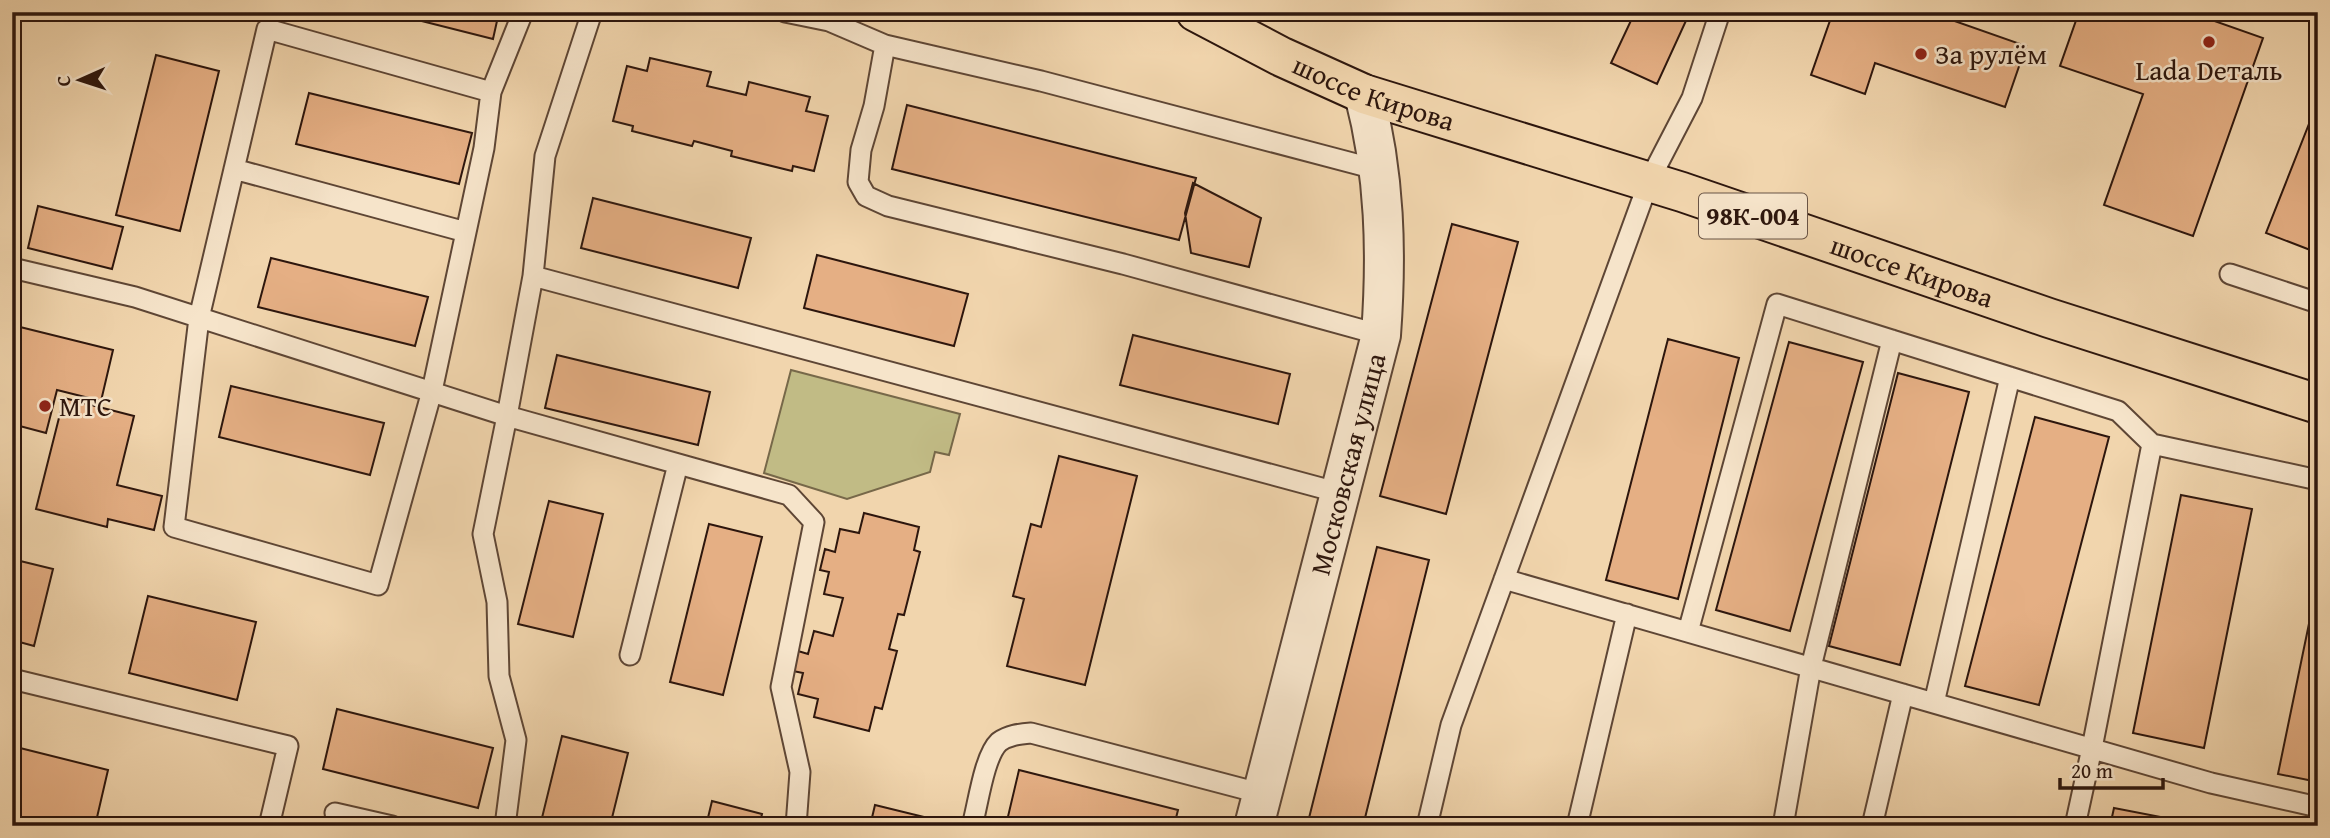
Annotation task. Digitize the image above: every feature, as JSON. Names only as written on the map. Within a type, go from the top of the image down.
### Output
[{"type":"main road","name":"шоссе Кирова","points":[[1196,12],[1282,57],[1364,94],[1649,181],[2049,318],[2318,404]]},
{"type":"street","name":"Московская улица","points":[[1258,810],[1381,335],[1385,276],[1384,228],[1379,170],[1364,94]]},
{"type":"lane","points":[[491,92],[267,29],[199,318],[174,527],[378,585],[432,391],[484,148],[491,92],[523,12]]},
{"type":"lane","points":[[505,826],[516,740],[499,676],[496,602],[483,534],[533,276],[545,156],[592,12]]},
{"type":"lane","points":[[785,12],[830,17],[885,45],[1041,82],[1379,170]]},
{"type":"lane","points":[[1427,826],[1451,725],[1649,181],[1692,98],[1720,12]]},
{"type":"lane","points":[[885,45],[874,106],[861,150],[858,182],[866,196],[887,206],[1123,264],[1381,335]]},
{"type":"lane","points":[[234,169],[466,232]]},
{"type":"lane","points":[[12,268],[135,297],[507,416],[789,495],[814,522],[780,687],[800,772],[796,826]]},
{"type":"lane","points":[[2230,274],[2318,303]]},
{"type":"lane","points":[[533,276],[1340,493]]},
{"type":"lane","points":[[1688,632],[1777,304],[2118,411],[2152,444],[2318,480]]},
{"type":"lane","points":[[1783,826],[1811,667],[1892,340]]},
{"type":"lane","points":[[1934,703],[2010,377]]},
{"type":"lane","points":[[2074,826],[2152,444]]},
{"type":"lane","points":[[630,654],[678,464]]},
{"type":"lane","points":[[1504,579],[2211,783],[2318,807]]},
{"type":"lane","points":[[1577,826],[1627,614]]},
{"type":"lane","points":[[12,679],[288,746],[269,826]]},
{"type":"lane","points":[[1872,826],[1903,694]]},
{"type":"lane","points":[[972,826],[990,753],[1000,742],[1014,734],[1031,733],[1258,810]]},
{"type":"lane","points":[[335,813],[391,826]]},
{"type":"shaded area","points":[[791,370],[960,414],[949,455],[935,452],[930,472],[847,499],[764,473]]},
{"type":"building","points":[[386,12],[499,12],[493,39]]},
{"type":"building","points":[[1635,12],[1690,12],[1657,84],[1611,63]]},
{"type":"building","name":"За рулём","points":[[1833,12],[1929,12],[2026,46],[2005,107],[1875,63],[1865,94],[1811,75]]},
{"type":"building","points":[[2079,12],[2189,12],[2263,38],[2193,236],[2104,205],[2143,94],[2060,66]]},
{"type":"building","points":[[156,55],[219,71],[180,231],[116,215]]},
{"type":"building","points":[[650,58],[711,72],[707,86],[746,95],[749,82],[810,97],[806,111],[828,116],[814,171],[793,166],[792,171],[731,156],[732,151],[694,141],[692,146],[632,131],[633,126],[613,121],[627,66],[647,71]]},
{"type":"building","points":[[309,93],[472,133],[459,184],[296,144]]},
{"type":"building","points":[[2318,101],[2318,253],[2266,233]]},
{"type":"building","points":[[907,105],[1196,178],[1179,240],[892,169]]},
{"type":"building","points":[[1193,183],[1261,218],[1249,267],[1191,253],[1185,213]]},
{"type":"building","points":[[593,198],[751,238],[738,288],[581,248]]},
{"type":"building","points":[[38,206],[123,227],[112,269],[28,248]]},
{"type":"building","points":[[1452,224],[1518,242],[1446,514],[1380,496]]},
{"type":"building","points":[[817,255],[968,294],[954,346],[804,308]]},
{"type":"building","points":[[271,258],[428,297],[415,346],[258,307]]},
{"type":"building","points":[[12,325],[113,350],[101,401],[57,390],[46,433],[12,424]]},
{"type":"building","points":[[1133,335],[1290,374],[1278,424],[1120,385]]},
{"type":"building","points":[[1668,339],[1739,358],[1678,599],[1606,580]]},
{"type":"building","points":[[1789,342],[1863,362],[1790,631],[1716,610]]},
{"type":"building","points":[[557,355],[710,392],[698,445],[545,408]]},
{"type":"building","points":[[1898,373],[1969,392],[1900,665],[1829,646]]},
{"type":"building","points":[[231,386],[384,423],[370,475],[219,437]]},
{"type":"building","points":[[64,398],[134,416],[117,485],[162,496],[154,530],[108,519],[107,527],[36,509]]},
{"type":"building","points":[[2035,417],[2109,437],[2039,705],[1965,686]]},
{"type":"building","points":[[1059,456],[1137,476],[1085,685],[1007,666],[1024,599],[1013,596],[1031,524],[1041,527]]},
{"type":"building","points":[[2181,495],[2252,509],[2204,748],[2133,733]]},
{"type":"building","points":[[549,501],[603,514],[573,637],[518,624]]},
{"type":"building","points":[[864,513],[919,527],[914,550],[920,552],[904,615],[898,614],[889,649],[897,651],[882,709],[875,707],[869,731],[814,717],[818,699],[798,694],[803,673],[793,671],[798,651],[808,654],[814,631],[833,636],[843,598],[824,594],[829,572],[820,570],[825,549],[835,552],[840,529],[859,533]]},
{"type":"building","points":[[709,524],[762,537],[723,695],[670,682]]},
{"type":"building","points":[[1377,547],[1429,560],[1363,826],[1307,826]]},
{"type":"building","points":[[12,559],[53,569],[34,646],[12,640]]},
{"type":"building","points":[[2318,580],[2318,782],[2278,774]]},
{"type":"building","points":[[148,596],[256,622],[237,700],[129,673]]},
{"type":"building","points":[[337,709],[493,748],[478,808],[323,769]]},
{"type":"building","points":[[562,736],[628,753],[610,826],[540,826]]},
{"type":"building","points":[[12,746],[108,770],[95,826],[12,826]]},
{"type":"building","points":[[1019,770],[1178,810],[1174,826],[1006,825]]},
{"type":"building","points":[[712,801],[762,814],[759,826],[706,826]]},
{"type":"building","points":[[875,805],[924,817],[922,826],[870,826]]},
{"type":"building","points":[[2114,808],[2197,824],[2197,826],[2110,826]]},
{"type":"place","name":"Lada Dеталь","points":[[2209,42]]},
{"type":"place","name":"За рулём","points":[[1921,54]]},
{"type":"place","name":"МТС","points":[[45,406]]}]
